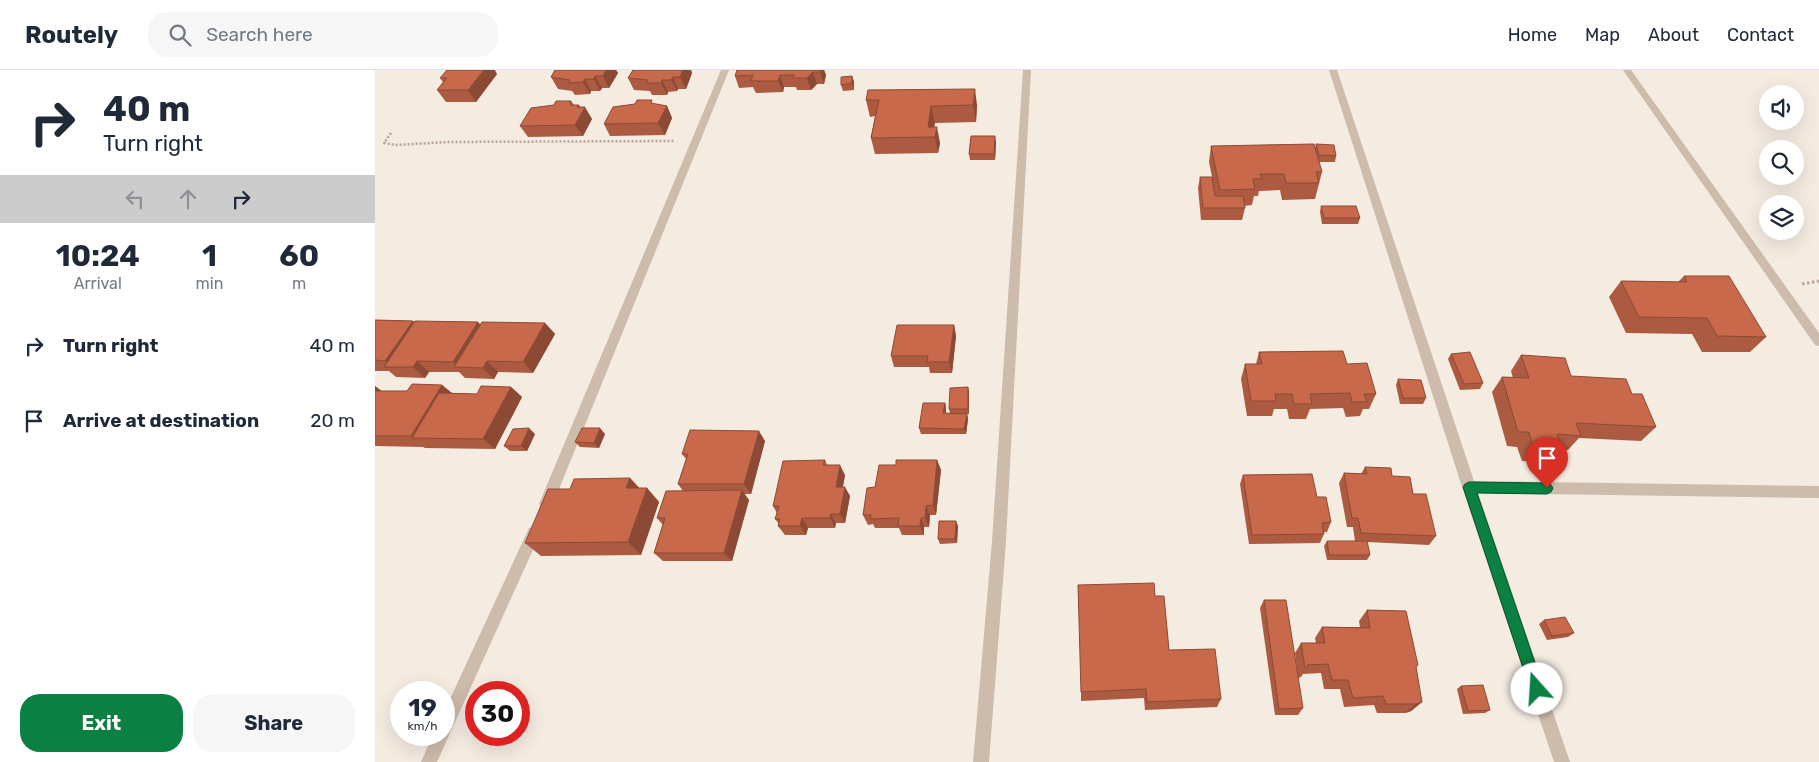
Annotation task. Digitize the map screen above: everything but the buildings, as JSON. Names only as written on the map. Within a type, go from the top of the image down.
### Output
[{"type":"street","points":[[455,705],[549,499],[725,70]]},
{"type":"street","points":[[981,762],[999,541],[1027,70]]},
{"type":"street","points":[[1333,70],[1469,487],[1562,762]]},
{"type":"street","points":[[1627,70],[1819,342]]},
{"type":"street","points":[[1469,487],[1819,492]]},
{"type":"street","points":[[429,762],[436,746]]},
{"type":"path","points":[[391,133],[383,143],[397,145],[448,142],[697,141]]},
{"type":"route","points":[[1537,689],[1469,487],[1547,488]]}]
